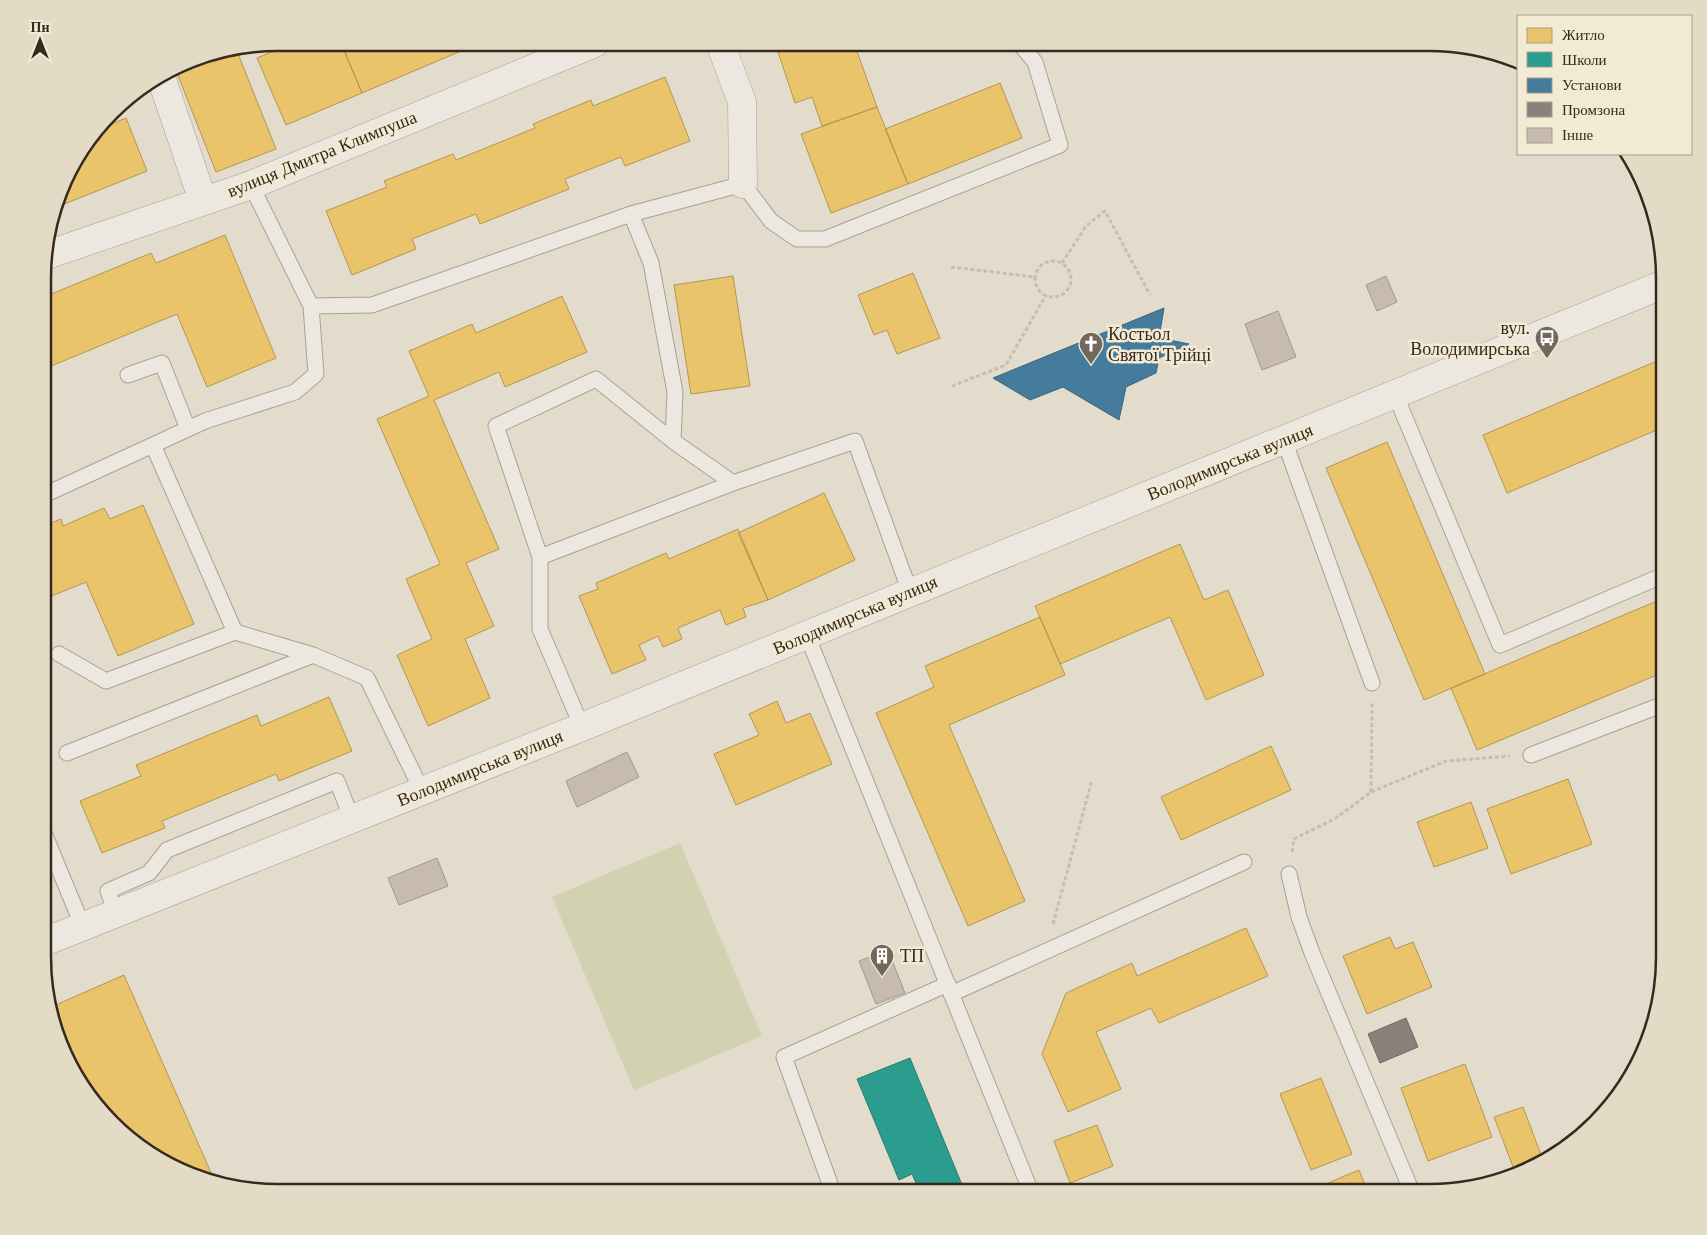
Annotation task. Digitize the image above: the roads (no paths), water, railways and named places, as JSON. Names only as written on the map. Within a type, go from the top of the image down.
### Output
[{"type":"street","name":"вулиця Дмитра Климпуша","points":[[53,253],[251,185],[576,51]]},
{"type":"street","points":[[723,51],[742,102],[743,184]]},
{"type":"street","points":[[163,83],[203,201]]},
{"type":"street","name":"Володимирська вулиця","points":[[51,939],[582,727],[1656,287]]},
{"type":"lane","points":[[311,306],[372,305],[632,214],[743,184],[772,221],[797,239],[824,239],[1060,145],[1035,62],[1026,51]]},
{"type":"lane","points":[[51,492],[205,421],[295,392],[316,374],[311,306],[251,185]]},
{"type":"lane","points":[[632,214],[651,263],[675,392],[673,441]]},
{"type":"lane","points":[[128,375],[162,363],[188,429]]},
{"type":"lane","points":[[582,727],[540,629],[540,557],[496,426],[596,378],[673,441],[734,483]]},
{"type":"lane","points":[[1395,394],[1500,645],[1656,578]]},
{"type":"lane","points":[[1284,440],[1372,683]]},
{"type":"lane","points":[[540,557],[734,483],[855,441],[910,592]]},
{"type":"lane","points":[[153,445],[235,632]]},
{"type":"lane","points":[[59,654],[106,681],[235,632],[312,655],[367,678],[422,791]]},
{"type":"lane","points":[[807,635],[1028,1184]]},
{"type":"lane","points":[[67,753],[312,655]]},
{"type":"lane","points":[[1532,755],[1656,707]]},
{"type":"lane","points":[[116,914],[108,891],[149,873],[167,850],[337,782],[352,819]]},
{"type":"lane","points":[[51,850],[83,926]]},
{"type":"lane","points":[[830,1184],[784,1057],[1046,951],[1244,862]]},
{"type":"lane","points":[[1289,874],[1299,917],[1312,953],[1409,1184]]},
{"type":"place","name":"вул. Володимирська","points":[[1547,359]]},
{"type":"place","name":"Костьол Святої Трійці","points":[[1091,365]]},
{"type":"place","name":"ТП","points":[[882,977]]}]
